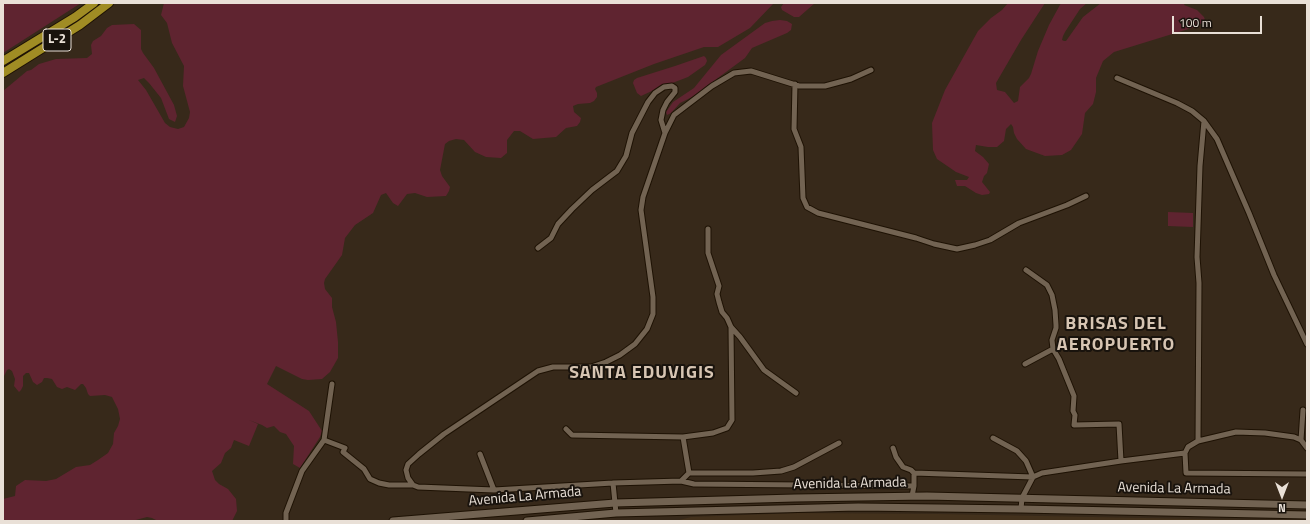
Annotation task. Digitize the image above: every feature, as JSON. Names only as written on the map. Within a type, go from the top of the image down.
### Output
[{"type":"highway","name":"L-2","points":[[3,61],[75,17],[94,3]]},
{"type":"highway","name":"L-2","points":[[3,73],[80,25],[109,3]]},
{"type":"main road","name":"Avenida La Armada","points":[[394,521],[615,503],[795,498],[912,496],[1307,505]]},
{"type":"main road","name":"Avenida La Armada","points":[[527,521],[616,513],[858,507],[1307,515]]},
{"type":"street","points":[[413,485],[408,478],[406,470],[408,464],[444,434],[465,419],[538,371],[553,367],[591,367],[606,362],[620,355],[635,344],[647,329],[653,314],[653,297],[641,210],[642,197],[665,133],[674,115],[712,86],[734,73],[751,71],[799,86],[825,86],[852,79],[871,70]]},
{"type":"street","points":[[1117,78],[1177,103],[1192,111],[1204,121],[1216,139],[1249,213],[1274,275],[1307,344]]},
{"type":"street","points":[[795,84],[794,129],[801,147],[803,198],[807,207],[818,213],[957,249],[990,240],[1019,223],[1067,205],[1086,196]]},
{"type":"street","points":[[538,248],[551,238],[558,224],[572,209],[592,190],[618,171],[626,156],[632,133],[648,102],[655,93],[664,87],[672,86],[675,88],[676,92],[665,106],[661,120],[665,133]]},
{"type":"street","points":[[1198,441],[1199,283],[1197,257],[1200,166],[1204,121]]},
{"type":"street","points":[[708,230],[708,252],[718,286],[717,294],[722,312],[727,318],[731,327],[764,370],[796,393]]},
{"type":"street","points":[[1026,270],[1047,285],[1052,295],[1056,325],[1052,340],[1053,349],[1059,359],[1074,396],[1074,425],[1119,424],[1121,461]]},
{"type":"street","points":[[566,429],[572,435],[682,437],[714,433],[727,428],[732,420],[731,327]]},
{"type":"street","points":[[1025,364],[1053,349]]},
{"type":"street","points":[[286,521],[286,513],[302,471],[324,440],[332,384]]},
{"type":"street","points":[[1301,440],[1303,410]]},
{"type":"street","points":[[1307,448],[1301,440],[1294,437],[1265,432],[1236,432],[1198,441],[1188,446],[1185,453],[1186,473],[1307,474]]},
{"type":"street","points":[[682,437],[689,473]]},
{"type":"street","points":[[993,438],[1017,451],[1026,461],[1033,477]]},
{"type":"street","points":[[324,440],[345,448],[343,452],[364,469],[370,479],[379,484],[389,485],[494,490],[613,483],[681,481],[694,484],[914,486]]},
{"type":"street","points":[[681,481],[689,473],[753,473],[781,471],[794,467],[838,443]]},
{"type":"street","points":[[894,448],[896,457],[903,466],[914,473],[1033,477],[1050,472],[1185,453]]},
{"type":"street","points":[[480,454],[494,490]]},
{"type":"street","points":[[912,496],[914,473]]},
{"type":"street","points":[[1021,509],[1022,498],[1033,477]]},
{"type":"street","points":[[613,483],[616,513]]},
{"type":"shaded area","points":[[3,3],[81,3],[3,53]]},
{"type":"shaded area","points":[[164,3],[774,3],[750,28],[718,47],[704,47],[654,64],[596,87],[597,97],[594,101],[573,106],[574,112],[581,118],[577,126],[566,128],[556,137],[533,139],[520,131],[514,131],[507,140],[507,153],[501,158],[486,157],[475,152],[464,140],[456,139],[449,141],[445,144],[440,170],[442,176],[450,187],[446,196],[427,197],[415,193],[407,194],[398,206],[393,203],[386,193],[381,195],[373,213],[355,225],[345,238],[342,255],[325,279],[325,289],[332,298],[332,307],[336,322],[338,342],[338,358],[330,372],[322,379],[308,380],[302,379],[276,366],[267,384],[309,411],[322,431],[320,437],[300,468],[293,464],[294,446],[286,434],[280,432],[274,426],[267,428],[262,425],[249,420],[258,424],[249,446],[234,440],[231,448],[225,453],[221,463],[212,471],[215,480],[228,489],[236,499],[237,511],[232,521],[158,521],[147,517],[132,521],[3,521],[3,499],[15,496],[16,486],[25,480],[46,481],[56,479],[76,467],[90,465],[98,460],[108,453],[113,444],[114,433],[120,419],[118,409],[112,397],[105,395],[90,396],[83,384],[75,390],[67,387],[62,389],[57,387],[52,379],[44,378],[42,382],[37,385],[33,382],[29,373],[26,373],[23,376],[23,386],[19,392],[14,386],[15,379],[12,371],[9,369],[7,370],[3,378],[3,91],[27,71],[39,64],[56,59],[87,58],[92,54],[91,45],[93,41],[101,36],[107,28],[112,25],[134,24],[141,30],[141,49],[154,68],[174,105],[177,116],[175,122],[169,119],[161,98],[149,83],[144,78],[138,80],[146,90],[165,123],[170,127],[178,129],[184,127],[189,118],[190,112],[183,86],[184,66],[172,43],[167,23],[161,15]]},
{"type":"shaded area","points":[[784,3],[815,3],[799,17],[794,17],[782,10],[781,7]]},
{"type":"shaded area","points":[[1008,3],[1045,3],[996,83],[997,90],[1005,92],[1014,103],[1018,101],[1020,87],[1031,74],[1038,51],[1049,25],[1061,3],[1087,3],[1080,9],[1065,32],[1062,40],[1064,41],[1066,41],[1083,17],[1101,3],[1185,3],[1184,5],[1197,10],[1205,20],[1195,27],[1114,52],[1103,61],[1096,78],[1096,92],[1093,104],[1085,113],[1082,134],[1071,150],[1062,155],[1045,156],[1026,149],[1017,139],[1011,124],[1006,129],[1004,141],[997,147],[976,145],[975,151],[989,164],[987,173],[982,182],[990,192],[989,194],[982,195],[965,186],[957,186],[955,180],[967,180],[969,177],[956,172],[937,159],[933,150],[932,123],[945,90],[978,31]]},
{"type":"shaded area","points":[[780,20],[787,21],[792,24],[791,30],[752,48],[745,58],[692,97],[680,103],[671,113],[667,115],[666,112],[673,102],[694,88],[721,55],[765,23]]},
{"type":"shaded area","points":[[704,56],[707,61],[705,65],[688,77],[641,96],[637,93],[633,83],[637,78]]},
{"type":"shaded area","points":[[1168,212],[1193,213],[1193,227],[1168,226]]},
{"type":"shaded area","points":[[797,513],[939,514],[1301,521],[675,521],[691,517]]},
{"type":"district","name":"BRISAS DEL AEROPUERTO","points":[[1116,335]]},
{"type":"district","name":"SANTA EDUVIGIS","points":[[642,374]]}]
